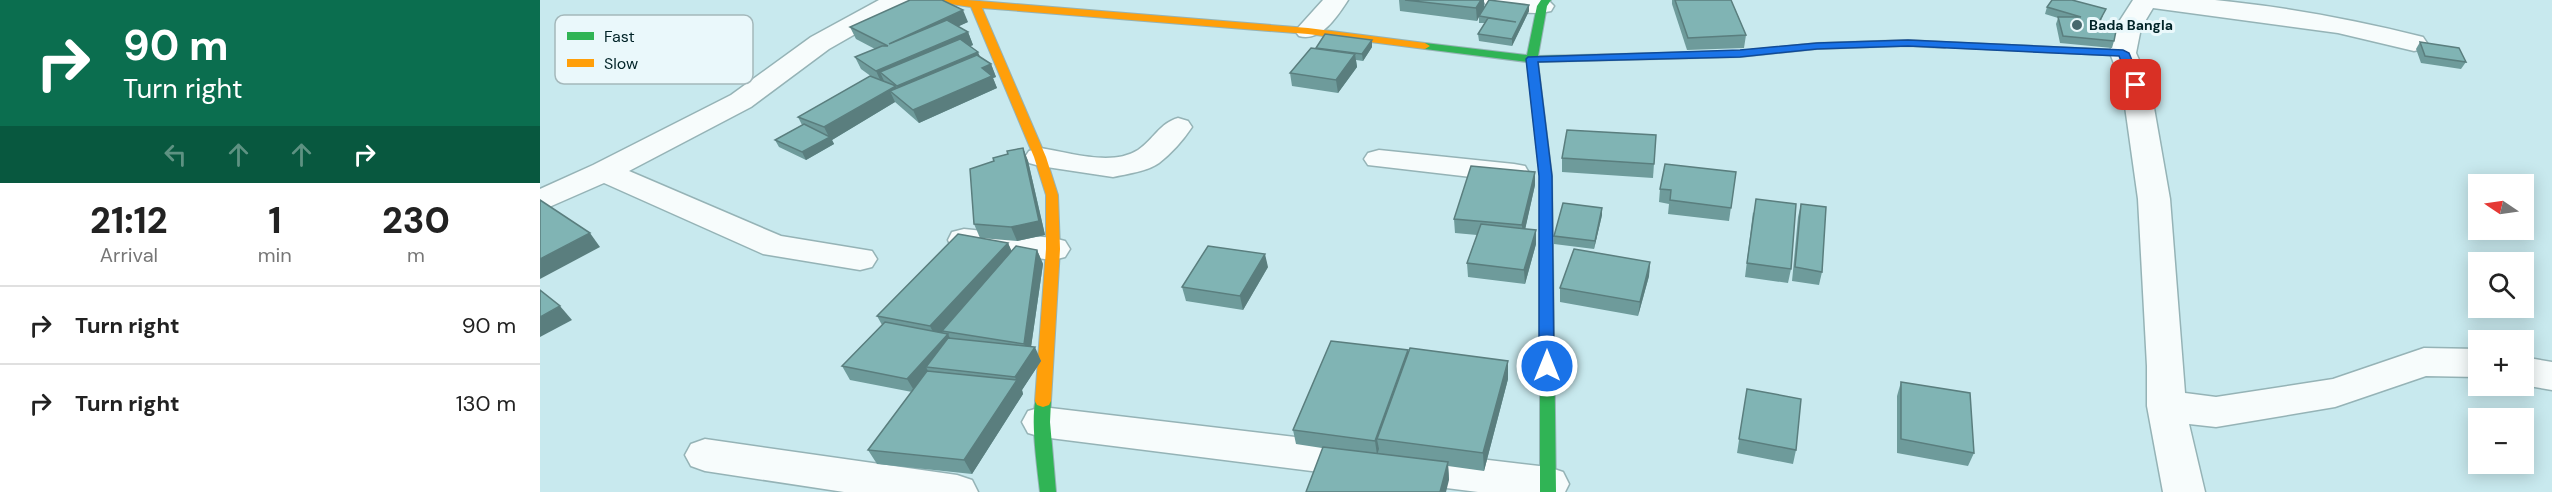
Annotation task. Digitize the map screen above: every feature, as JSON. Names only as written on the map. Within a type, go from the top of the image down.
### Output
[{"type":"street","points":[[540,201],[604,172],[741,101],[820,43],[897,0]]},
{"type":"street","points":[[944,0],[975,4],[1019,4],[1308,31],[1532,59],[1740,54],[1817,46],[1908,43],[2123,53]]},
{"type":"street","points":[[1308,31],[1336,0]]},
{"type":"street","points":[[1042,422],[1548,488],[1546,176],[1532,59],[1544,3],[1495,0]]},
{"type":"street","points":[[2145,0],[2128,28],[2123,53],[2136,85],[2154,199],[2166,366],[2166,406],[2184,492]]},
{"type":"street","points":[[2151,0],[2338,25],[2414,43]]},
{"type":"street","points":[[975,4],[1040,157],[1052,195],[1053,249],[1042,422],[1048,492]]},
{"type":"street","points":[[1040,157],[1113,168],[1148,157],[1178,127]]},
{"type":"street","points":[[1379,159],[1546,176]]},
{"type":"street","points":[[604,172],[775,246],[860,260]]},
{"type":"street","points":[[540,177],[575,184]]},
{"type":"street","points":[[957,239],[1053,249]]},
{"type":"street","points":[[2166,406],[2216,412],[2335,393],[2424,362],[2468,362]]},
{"type":"street","points":[[2534,373],[2552,376]]},
{"type":"street","points":[[705,455],[957,492]]},
{"type":"building","points":[[910,0],[942,0],[963,10],[889,44],[947,20],[968,32],[876,71],[855,57],[882,46],[888,46],[850,27]]},
{"type":"building","points":[[1405,0],[1481,0],[1476,8]]},
{"type":"building","points":[[1489,0],[1529,5],[1512,39],[1478,34],[1488,18],[1516,22],[1479,16]]},
{"type":"building","points":[[1675,0],[1731,0],[1746,35],[1688,38]]},
{"type":"building","name":"Bada Bangla","points":[[2052,0],[2072,0],[2106,9],[2100,20],[2117,26],[2114,41],[2063,36],[2058,17],[2081,17],[2047,7]]},
{"type":"building","points":[[1325,34],[1372,40],[1362,54],[1316,48]]},
{"type":"building","points":[[960,39],[978,52],[897,86],[880,72]]},
{"type":"building","points":[[2420,42],[2459,48],[2466,62],[2425,56]]},
{"type":"building","points":[[1311,48],[1355,54],[1336,80],[1290,73]]},
{"type":"building","points":[[977,55],[991,64],[982,68],[992,76],[913,110],[890,91]]},
{"type":"building","points":[[870,76],[896,86],[824,127],[798,117]]},
{"type":"building","points":[[804,124],[830,137],[802,152],[775,140]]},
{"type":"building","points":[[1567,130],[1656,135],[1654,164],[1562,158]]},
{"type":"building","points":[[1023,148],[1039,221],[1011,227],[974,224],[970,169],[994,161],[993,158],[1008,154],[1007,151]]},
{"type":"building","points":[[1665,164],[1736,172],[1731,208],[1670,200],[1671,190],[1660,189]]},
{"type":"building","points":[[1471,166],[1535,172],[1522,225],[1454,219]]},
{"type":"building","points":[[1756,199],[1796,204],[1791,269],[1747,263]]},
{"type":"building","points":[[540,200],[590,233],[540,259]]},
{"type":"building","points":[[1563,203],[1602,208],[1595,241],[1554,236]]},
{"type":"building","points":[[1801,204],[1826,207],[1822,272],[1795,267]]},
{"type":"building","points":[[1481,224],[1536,230],[1524,270],[1467,263]]},
{"type":"building","points":[[958,234],[1008,243],[930,326],[877,316]]},
{"type":"building","points":[[1016,246],[1037,250],[1024,344],[942,331]]},
{"type":"building","points":[[1208,246],[1265,254],[1240,296],[1182,287]]},
{"type":"building","points":[[1574,249],[1650,262],[1640,302],[1560,288]]},
{"type":"building","points":[[540,290],[560,306],[540,317]]},
{"type":"building","points":[[885,322],[948,334],[907,379],[842,366]]},
{"type":"building","points":[[948,338],[1035,347],[1015,377],[926,367]]},
{"type":"building","points":[[1331,341],[1408,350],[1375,441],[1293,430]]},
{"type":"building","points":[[1410,348],[1508,361],[1483,453],[1377,439]]},
{"type":"building","points":[[927,371],[1017,380],[964,460],[868,450]]},
{"type":"building","points":[[1901,382],[1970,393],[1974,453],[1901,439]]},
{"type":"building","points":[[1747,389],[1801,399],[1796,450],[1739,439]]},
{"type":"building","points":[[1323,447],[1448,462],[1440,492],[1306,492]]},
{"type":"traffic: fast","points":[[1546,0],[1542,6],[1532,59],[1546,176],[1548,492]]},
{"type":"traffic: fast","points":[[1425,46],[1532,59],[1740,54],[1817,46],[1908,43],[1945,45]]},
{"type":"traffic: fast","points":[[1043,401],[1042,422],[1048,492]]},
{"type":"traffic: slow","points":[[944,0],[975,4],[1040,157],[1052,195],[1053,249],[1043,401]]},
{"type":"traffic: slow","points":[[975,4],[1308,31],[1425,46]]},
{"type":"traffic: slow","points":[[1945,45],[2123,53]]},
{"type":"place","name":"Bada Bangla","points":[[2077,25]]},
{"type":"route","points":[[1547,366],[1546,176],[1532,59],[1740,54],[1817,46],[1908,43],[2123,53],[2136,85]]}]
